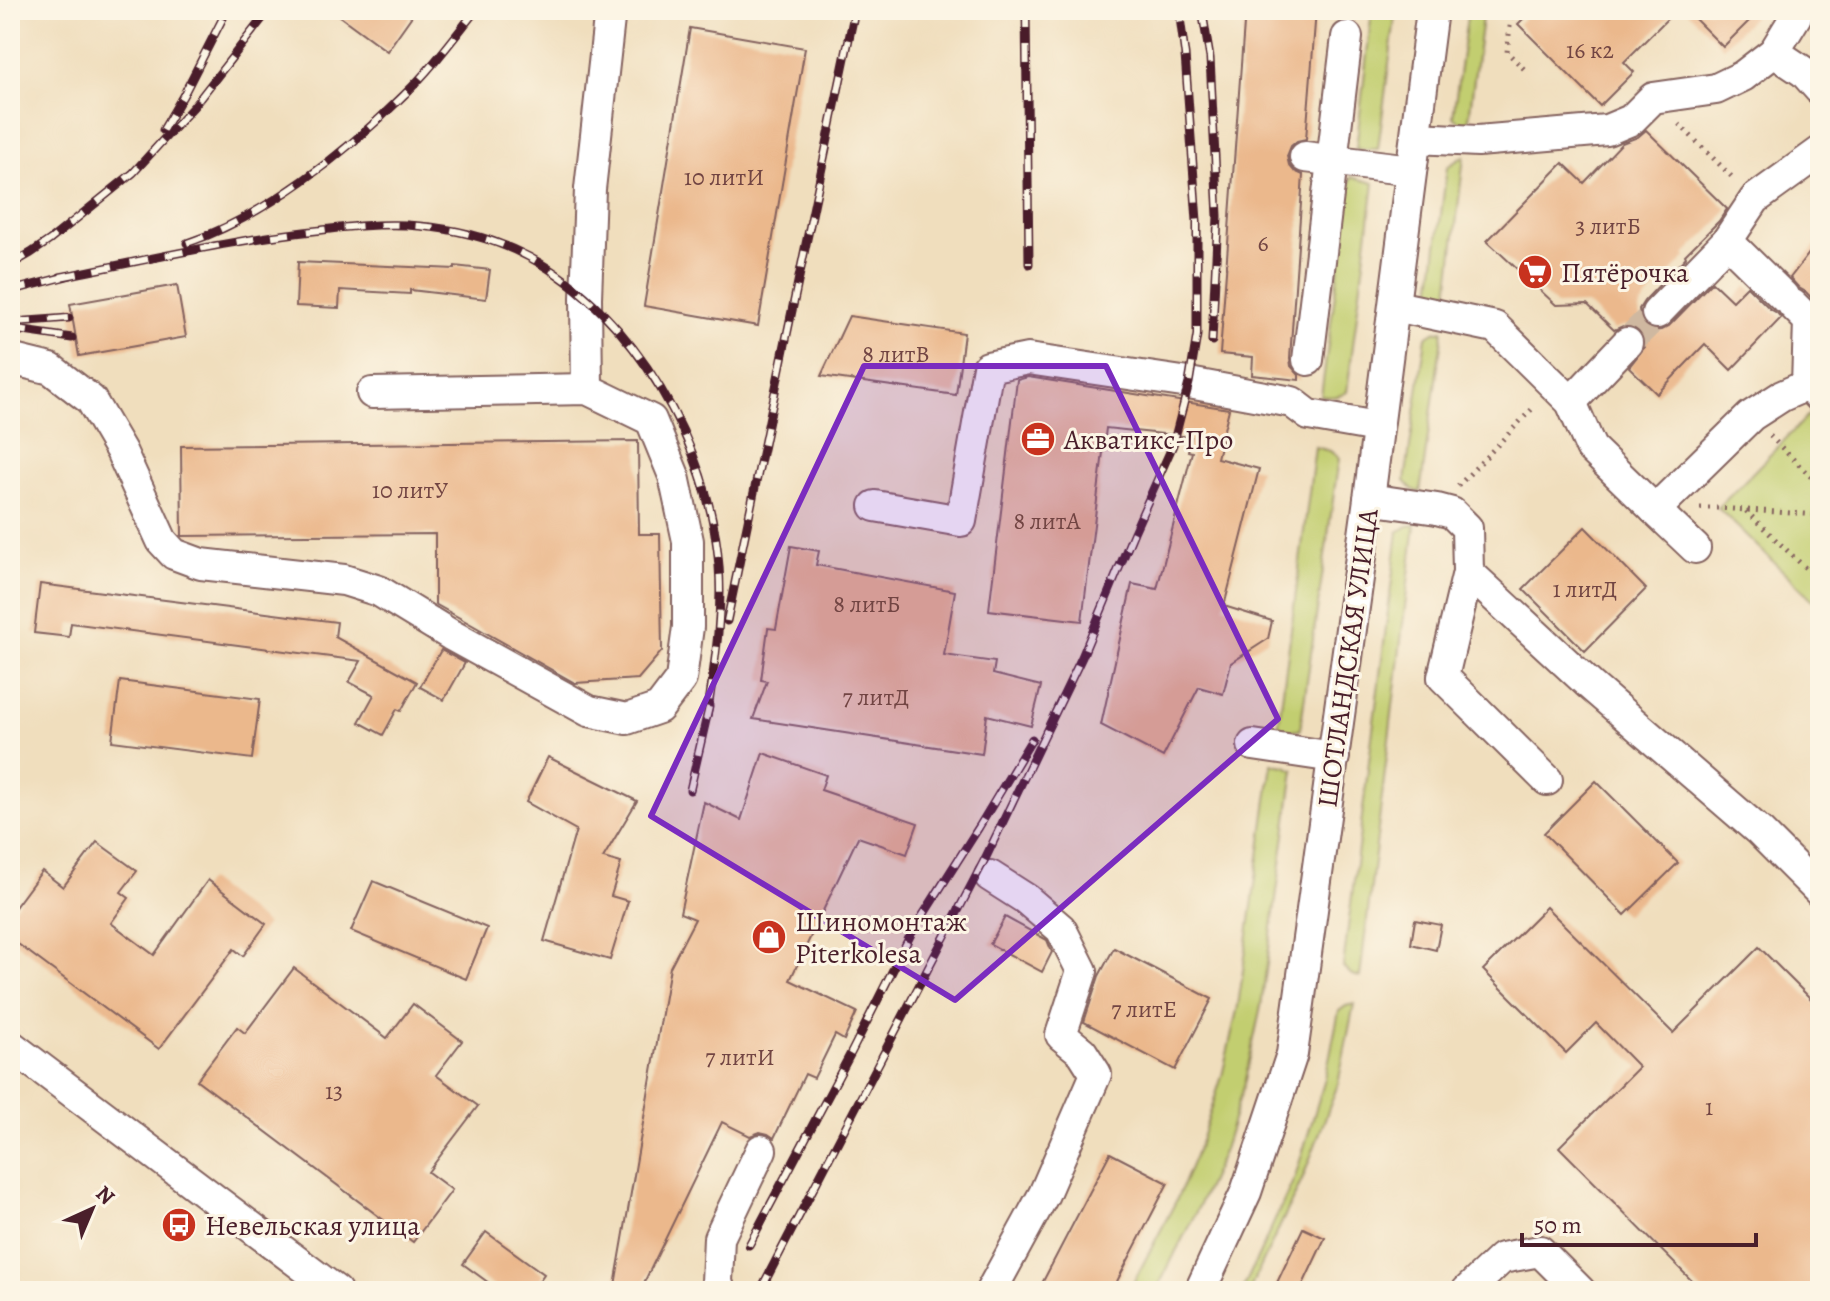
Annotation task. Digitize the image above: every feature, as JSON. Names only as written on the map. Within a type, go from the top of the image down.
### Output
[{"type":"street","points":[[587,389],[590,189],[610,10]]},
{"type":"street","name":"ШОТЛАНДСКАЯ УЛИЦА","points":[[1200,1291],[1246,1192],[1292,1054],[1395,306],[1432,10]]},
{"type":"street","points":[[1416,138],[1478,141],[1607,130],[1631,120],[1653,98],[1716,89],[1743,76],[1774,52],[1797,10]]},
{"type":"street","points":[[1308,360],[1318,158],[1347,37]]},
{"type":"street","points":[[1774,52],[1804,72],[1820,90]]},
{"type":"street","points":[[1657,313],[1727,241],[1755,199],[1820,152]]},
{"type":"street","points":[[1318,158],[1411,170]]},
{"type":"street","points":[[1655,510],[1751,416],[1782,396],[1814,391],[1809,321],[1727,241]]},
{"type":"street","points":[[1395,306],[1495,327],[1563,394],[1591,448],[1695,548]]},
{"type":"street","points":[[1563,394],[1627,343]]},
{"type":"street","points":[[10,359],[51,369],[91,400],[121,451],[162,541],[174,554],[201,564],[344,580],[379,591],[451,635],[589,711],[627,719],[659,708],[681,679],[688,627],[688,541],[674,476],[651,420],[587,389],[372,393]]},
{"type":"street","points":[[875,506],[961,521],[988,367],[1028,359],[1292,402],[1309,415],[1377,427]]},
{"type":"street","points":[[1369,499],[1452,513],[1467,528],[1468,572],[1443,677],[1547,780]]},
{"type":"street","points":[[1468,572],[1590,685],[1759,831],[1820,892]]},
{"type":"street","points":[[1253,745],[1334,757]]},
{"type":"street","points":[[990,876],[1026,899],[1061,929],[1082,971],[1061,1035],[1082,1052],[1096,1074],[1044,1194],[991,1291]]},
{"type":"street","points":[[10,1045],[336,1291]]},
{"type":"street","points":[[720,1291],[717,1282],[719,1238],[761,1150]]},
{"type":"street","points":[[1467,1291],[1502,1258],[1540,1251],[1580,1291]]},
{"type":"path","points":[[1512,10],[1507,52],[1525,70]]},
{"type":"path","points":[[1653,98],[1755,199]]},
{"type":"path","points":[[1437,509],[1563,394]]},
{"type":"path","points":[[1751,416],[1820,486]]},
{"type":"path","points":[[1655,510],[1718,508],[1820,515]]},
{"type":"path","points":[[1746,511],[1820,582]]},
{"type":"highlighted area","points":[[864,366],[1106,366],[1278,719],[955,1000],[651,816]]},
{"type":"green space","points":[[1372,10],[1396,10],[1378,149],[1356,149]]},
{"type":"green space","points":[[1468,10],[1483,10],[1468,126],[1453,117]]},
{"type":"green space","points":[[1464,156],[1447,303],[1431,293],[1447,167]]},
{"type":"green space","points":[[1351,177],[1374,183],[1347,392],[1335,397],[1321,396]]},
{"type":"green space","points":[[1443,330],[1420,493],[1405,481],[1426,337]]},
{"type":"green space","points":[[1809,415],[1820,425],[1820,607],[1718,508]]},
{"type":"green space","points":[[1315,447],[1330,451],[1339,458],[1300,730],[1288,731],[1278,729]]},
{"type":"green space","points":[[1415,525],[1360,977],[1343,967],[1398,532]]},
{"type":"green space","points":[[1272,764],[1294,770],[1261,1006],[1245,1080],[1224,1150],[1156,1291],[1129,1291],[1176,1201],[1201,1141],[1222,1076],[1238,1006]]},
{"type":"green space","points":[[1354,1004],[1338,1084],[1302,1180],[1249,1291],[1242,1291],[1295,1177],[1325,1079],[1339,1011]]},
{"type":"building","points":[[331,10],[416,10],[387,51]]},
{"type":"building","points":[[1245,10],[1316,10],[1306,139],[1291,146],[1287,156],[1294,171],[1303,175],[1290,358],[1299,380],[1252,375],[1253,357],[1220,354]]},
{"type":"building","points":[[1532,10],[1676,10],[1624,62],[1634,72],[1600,106],[1518,24]]},
{"type":"building","points":[[1686,10],[1760,10],[1723,47]]},
{"type":"building","points":[[690,28],[805,48],[758,326],[644,306]]},
{"type":"building","points":[[1646,130],[1727,209],[1644,301],[1639,309],[1644,325],[1653,331],[1669,326],[1712,282],[1732,301],[1747,286],[1781,318],[1731,370],[1705,344],[1657,394],[1629,367],[1644,348],[1639,329],[1623,326],[1614,330],[1587,304],[1556,305],[1487,241],[1563,163],[1584,183],[1622,143]]},
{"type":"building","points":[[1820,239],[1820,307],[1790,278]]},
{"type":"building","points":[[298,262],[455,269],[455,266],[490,270],[486,299],[410,290],[410,294],[340,290],[339,308],[296,306]]},
{"type":"building","points":[[177,285],[186,337],[79,356],[70,304]]},
{"type":"building","points":[[849,316],[964,333],[956,395],[821,376]]},
{"type":"building","points":[[1028,377],[1229,409],[1217,458],[1259,469],[1224,606],[1272,621],[1268,639],[1231,663],[1223,694],[1199,687],[1163,757],[1101,725],[1132,584],[1157,589],[1192,452],[1188,451],[1191,437],[1106,428],[1082,621],[989,610],[1017,380]]},
{"type":"building","points":[[638,441],[639,534],[660,534],[662,651],[638,679],[575,683],[435,604],[435,534],[182,536],[181,446]]},
{"type":"building","points":[[1585,527],[1646,589],[1585,651],[1523,589]]},
{"type":"building","points":[[791,546],[819,551],[816,565],[955,591],[944,655],[995,662],[993,674],[1041,686],[1031,726],[987,715],[982,754],[753,719],[767,681],[761,680],[768,628],[776,629]]},
{"type":"building","points":[[40,584],[337,622],[335,637],[417,682],[383,735],[359,722],[374,695],[349,682],[361,661],[71,623],[69,637],[34,633]]},
{"type":"building","points":[[441,650],[465,663],[444,700],[420,687]]},
{"type":"building","points":[[120,681],[260,699],[252,759],[112,741]]},
{"type":"building","points":[[763,753],[826,775],[821,790],[918,823],[907,854],[858,837],[790,980],[857,1012],[844,1040],[835,1035],[814,1078],[805,1074],[774,1138],[760,1132],[750,1136],[722,1122],[640,1291],[614,1291],[670,967],[695,919],[680,913],[704,802],[741,820]]},
{"type":"building","points":[[548,757],[637,801],[603,858],[621,863],[611,896],[628,901],[610,960],[544,941],[576,830],[526,802]]},
{"type":"building","points":[[1596,781],[1678,863],[1625,915],[1544,833]]},
{"type":"building","points":[[97,842],[137,871],[121,892],[129,898],[111,923],[154,955],[208,880],[266,924],[243,956],[234,949],[159,1049],[10,938],[10,914],[42,871],[63,887]]},
{"type":"building","points":[[373,881],[487,928],[466,979],[351,931]]},
{"type":"building","points":[[1546,907],[1673,1033],[1759,947],[1820,1008],[1820,1291],[1702,1291],[1559,1147],[1639,1067],[1596,1023],[1566,1053],[1483,970]]},
{"type":"building","points":[[1005,917],[1047,940],[1052,952],[1042,972],[990,944]]},
{"type":"building","points":[[1415,920],[1441,925],[1436,950],[1411,944]]},
{"type":"building","points":[[1114,948],[1212,999],[1175,1070],[1084,1022],[1099,976]]},
{"type":"building","points":[[294,968],[387,1038],[413,1004],[462,1041],[436,1075],[478,1106],[428,1172],[452,1190],[413,1242],[197,1080],[237,1027],[245,1033]]},
{"type":"building","points":[[1110,1153],[1168,1183],[1112,1291],[1038,1291]]},
{"type":"building","points":[[1303,1228],[1325,1238],[1300,1291],[1273,1291]]},
{"type":"building","points":[[486,1232],[544,1274],[532,1291],[500,1291],[463,1264]]},
{"type":"tunnel","points":[[1627,343],[1657,313]]},
{"type":"railway","points":[[163,130],[227,10]]},
{"type":"railway","points":[[10,265],[50,240],[133,173],[194,106],[269,10]]},
{"type":"railway","points":[[187,243],[245,217],[331,160],[414,85],[476,10]]},
{"type":"railway","points":[[727,621],[855,10]]},
{"type":"railway","points":[[1026,10],[1029,264]]},
{"type":"railway","points":[[760,1291],[985,859],[1082,657],[1173,445],[1189,383],[1197,335],[1197,221],[1179,10]]},
{"type":"railway","points":[[1202,10],[1210,58],[1218,216],[1212,341]]},
{"type":"railway","points":[[60,277],[256,239],[346,227],[395,225],[447,230],[489,240],[529,257],[567,282],[602,313],[633,348],[660,388],[683,431],[700,476],[713,521],[720,585],[717,642],[707,717]]},
{"type":"railway","points":[[10,291],[71,275]]},
{"type":"railway","points":[[14,322],[69,318]]},
{"type":"railway","points":[[10,329],[72,338]]},
{"type":"railway","points":[[690,790],[709,707]]},
{"type":"railway","points":[[749,1245],[911,934],[1032,739]]},
{"type":"place","name":"Пятёрочка","points":[[1535,272]]},
{"type":"place","name":"Акватикс-Про","points":[[1038,439]]},
{"type":"place","name":"Шиномонтаж Piterkolesa","points":[[769,937]]},
{"type":"place","name":"Невельская улица","points":[[179,1225]]}]
